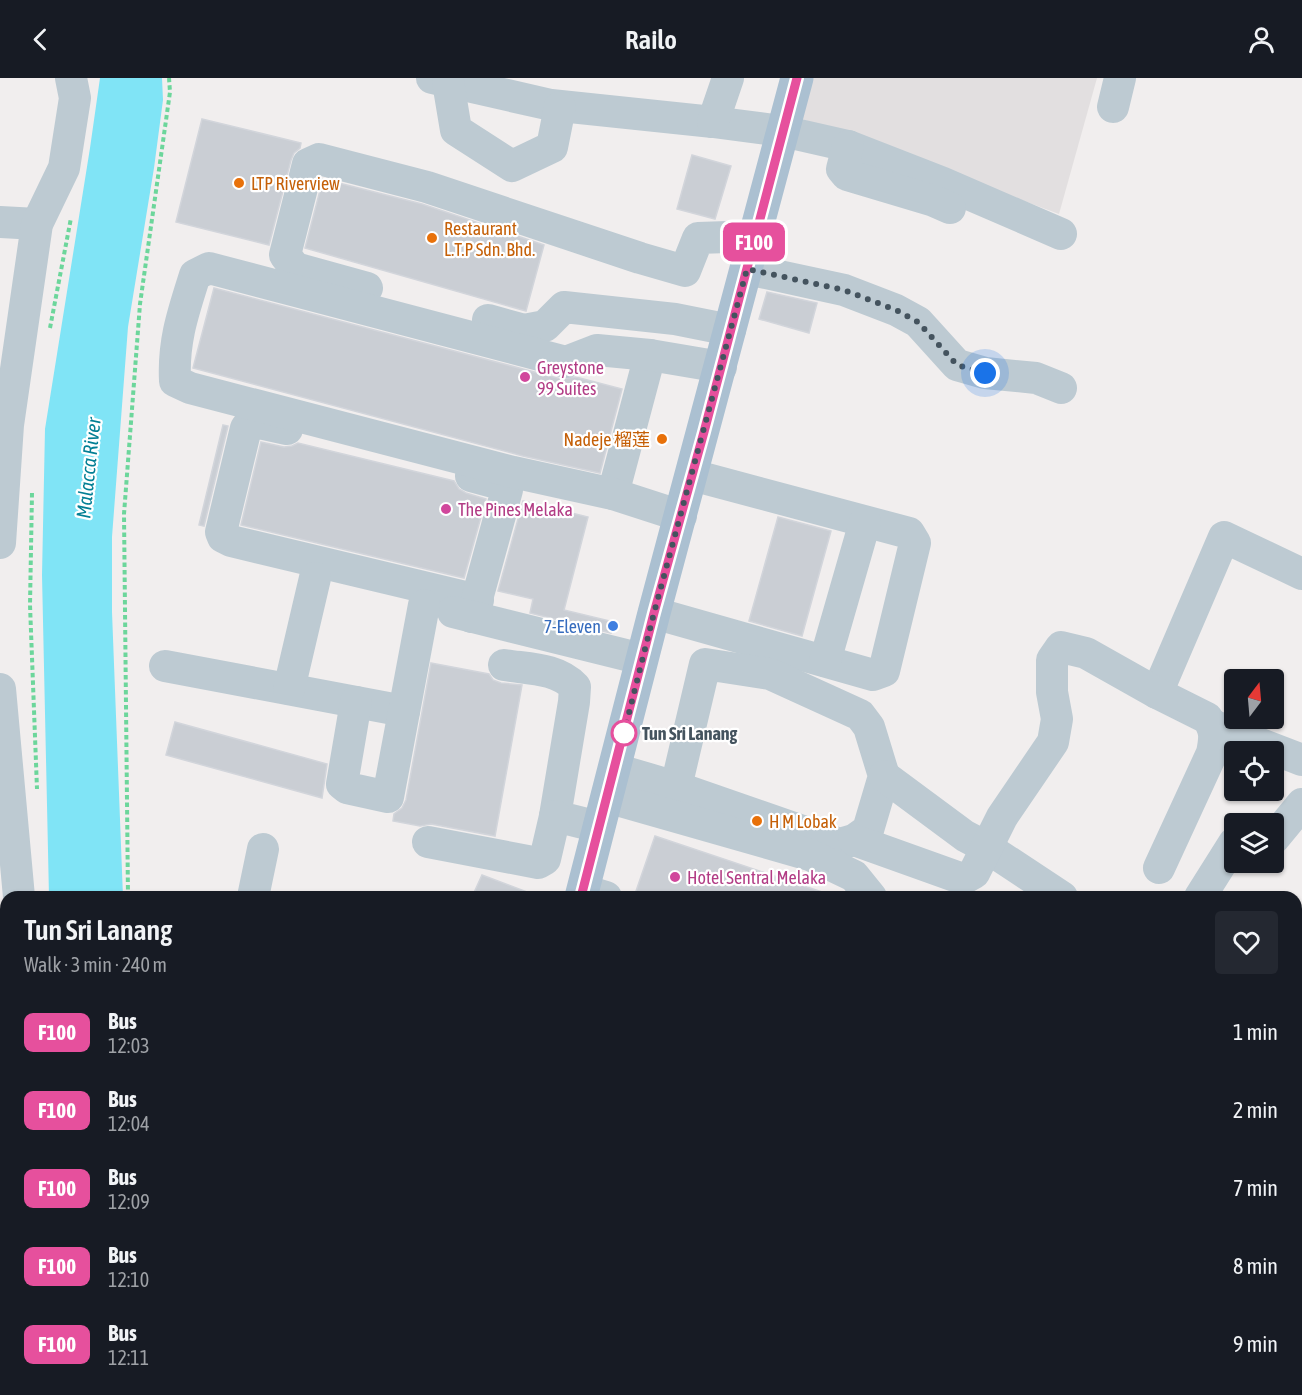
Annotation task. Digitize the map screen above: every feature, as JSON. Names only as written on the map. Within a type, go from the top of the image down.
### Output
[{"type":"main road","points":[[591,891],[607,798],[642,659],[797,78]]},
{"type":"street","points":[[0,543],[4,425],[37,224],[64,168],[75,98],[70,78]]},
{"type":"street","points":[[713,122],[728,78]]},
{"type":"street","points":[[440,80],[456,130],[512,166],[552,147],[560,107]]},
{"type":"street","points":[[440,80],[560,107],[782,131],[848,146],[944,183],[1061,234]]},
{"type":"street","points":[[848,146],[842,169],[848,175],[934,201],[956,211]]},
{"type":"street","points":[[685,271],[427,187],[319,159],[308,164],[285,255],[295,268],[524,330],[545,326],[564,307],[675,319],[730,330]]},
{"type":"street","points":[[0,222],[37,224]]},
{"type":"street","points":[[675,319],[685,271],[698,238],[728,237],[750,257],[896,310],[918,322],[957,365],[985,373],[1036,378],[1061,388]]},
{"type":"street","points":[[681,516],[613,494],[513,472],[190,388],[175,381],[174,358],[181,319],[195,275],[209,268],[566,362],[597,350],[650,355],[721,367]]},
{"type":"street","points":[[613,494],[650,355]]},
{"type":"street","points":[[475,609],[507,490],[503,486],[365,449],[357,444],[255,422],[249,424],[246,428],[221,532],[223,537],[642,659]]},
{"type":"street","points":[[654,613],[873,675],[884,671],[915,543],[909,533],[692,475]]},
{"type":"street","points":[[825,661],[865,522]]},
{"type":"street","points":[[1157,693],[1224,537],[1302,574]]},
{"type":"street","points":[[214,553],[424,605],[475,609]]},
{"type":"street","points":[[289,689],[315,578]]},
{"type":"street","points":[[357,702],[342,784],[347,788],[388,797],[424,605]]},
{"type":"street","points":[[854,840],[963,879],[974,873],[1002,817],[1053,742],[1057,719],[1052,692],[1052,660],[1061,647],[1086,653],[1157,693],[1207,717],[1216,733],[1212,753],[1159,868]]},
{"type":"street","points":[[555,816],[607,798],[676,787],[840,844],[854,840],[868,830],[884,776],[869,726],[860,715],[770,674],[705,663],[676,787]]},
{"type":"street","points":[[428,842],[538,862],[545,859],[555,816],[575,687],[567,679],[557,674],[504,665]]},
{"type":"street","points":[[165,666],[404,711]]},
{"type":"street","points":[[0,689],[18,891]]},
{"type":"street","points":[[1212,725],[1302,760]]},
{"type":"street","points":[[884,776],[965,836],[986,847],[1053,891]]},
{"type":"street","points":[[607,798],[810,855],[854,876],[866,891]]},
{"type":"street","points":[[1284,826],[1302,804]]},
{"type":"street","points":[[254,891],[263,849]]},
{"type":"street","points":[[1204,891],[1224,859]]},
{"type":"path","points":[[128,891],[124,514],[140,304],[170,92],[169,78]]},
{"type":"path","points":[[49,334],[71,216]]},
{"type":"path","points":[[32,490],[30,605],[38,796]]},
{"type":"shaded area","points":[[811,78],[1097,78],[1059,214],[799,118]]},
{"type":"water","name":"Malacca River","points":[[100,78],[162,78],[163,100],[154,168],[128,327],[112,537],[112,612],[123,891],[49,891],[42,575],[45,429]]},
{"type":"building","name":"LTP Riverview","points":[[202,119],[301,143],[291,160],[269,245],[176,222]]},
{"type":"building","points":[[692,155],[731,166],[715,219],[677,209]]},
{"type":"building","points":[[323,179],[422,204],[544,245],[526,311],[305,248]]},
{"type":"building","points":[[214,288],[561,379],[576,377],[622,389],[600,473],[523,456],[193,368]]},
{"type":"building","points":[[767,292],[817,303],[809,333],[759,319]]},
{"type":"building","points":[[223,425],[228,426],[204,526],[199,525]]},
{"type":"building","points":[[261,442],[284,447],[298,443],[454,481],[459,489],[466,493],[486,499],[464,578],[241,525]]},
{"type":"building","points":[[523,501],[588,517],[564,610],[614,622],[611,633],[530,613],[533,599],[498,591]]},
{"type":"building","points":[[778,517],[831,531],[802,636],[749,621]]},
{"type":"building","points":[[431,663],[489,674],[493,680],[501,683],[522,685],[495,836],[431,824],[420,826],[393,821],[394,814],[402,808],[406,800]]},
{"type":"building","points":[[175,722],[327,764],[322,798],[166,755]]},
{"type":"building","points":[[655,836],[819,891],[636,891]]},
{"type":"building","points":[[482,875],[524,891],[475,891]]},
{"type":"bus line","name":"F100","points":[[583,891],[654,613],[797,78]]},
{"type":"place","name":"LTP Riverview","points":[[239,183]]},
{"type":"place","name":"Restaurant L.T.P Sdn. Bhd.","points":[[432,238]]},
{"type":"place","name":"Greystone 99 Suites","points":[[525,377]]},
{"type":"place","name":"Nadeje 榴莲","points":[[662,439]]},
{"type":"place","name":"The Pines Melaka","points":[[446,509]]},
{"type":"place","name":"7-Eleven","points":[[613,626]]},
{"type":"place","name":"Tun Sri Lanang","points":[[624,733]]},
{"type":"place","name":"H M Lobak","points":[[757,821]]},
{"type":"place","name":"Hotel Sentral Melaka","points":[[675,877]]},
{"type":"route","points":[[624,733],[747,269],[844,290],[896,310],[918,322],[957,365],[985,373]]}]
